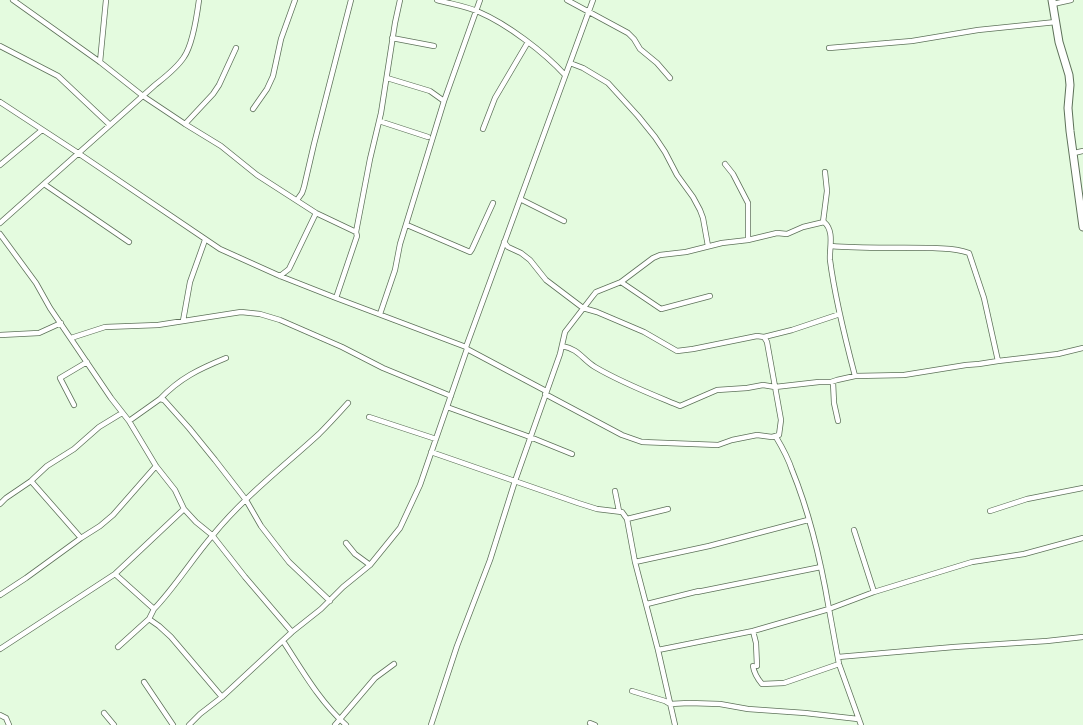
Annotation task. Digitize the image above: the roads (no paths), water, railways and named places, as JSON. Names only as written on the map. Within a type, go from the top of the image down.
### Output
[{"type":"street","points":[[13,0],[100,62],[143,96],[221,146],[257,175],[316,213],[356,232]]},
{"type":"street","points":[[100,62],[106,0]]},
{"type":"street","points":[[0,222],[143,96],[184,57],[190,46],[199,0]]},
{"type":"street","points":[[253,109],[267,89],[273,76],[281,39],[295,0]]},
{"type":"street","points":[[297,200],[304,187],[351,0]]},
{"type":"street","points":[[336,298],[357,236],[356,232],[379,121],[387,78],[392,38],[400,0]]},
{"type":"street","points":[[437,0],[477,11],[501,23],[528,42],[565,75]]},
{"type":"street","points":[[380,314],[395,270],[400,244],[444,101],[480,0]]},
{"type":"street","points":[[567,0],[628,34],[634,39],[640,49],[658,63],[670,78]]},
{"type":"street","points":[[189,725],[283,642],[292,632],[321,609],[343,587],[370,565],[400,528],[420,485],[466,348],[593,0]]},
{"type":"street","points":[[1071,0],[1052,2],[1059,42],[1069,75],[1070,85],[1068,108],[1083,227]]},
{"type":"street","points":[[829,48],[912,41],[978,30],[1056,22]]},
{"type":"street","points":[[392,38],[434,46]]},
{"type":"street","points":[[483,129],[495,98],[528,42]]},
{"type":"street","points":[[0,46],[58,76],[110,125]]},
{"type":"street","points":[[185,124],[213,94],[219,85],[236,48]]},
{"type":"street","points":[[570,63],[583,68],[608,83],[655,137],[677,175],[693,197],[704,218],[708,246]]},
{"type":"street","points":[[387,78],[430,91],[444,101]]},
{"type":"street","points":[[0,102],[220,249],[280,276],[466,348],[622,435],[642,442],[718,445],[732,440],[757,435],[779,435],[782,420],[767,342],[764,337]]},
{"type":"street","points":[[379,121],[428,137]]},
{"type":"street","points":[[0,165],[42,130]]},
{"type":"street","points":[[1074,153],[1083,151]]},
{"type":"street","points":[[725,164],[733,174],[748,203],[748,240]]},
{"type":"street","points":[[825,172],[827,191],[823,222],[827,224],[830,230],[830,258],[840,314],[855,376]]},
{"type":"street","points":[[44,184],[129,242]]},
{"type":"street","points":[[520,199],[564,220]]},
{"type":"street","points":[[406,225],[470,252],[492,203]]},
{"type":"street","points":[[280,276],[289,269],[316,213]]},
{"type":"street","points":[[431,725],[457,646],[490,560],[515,481],[566,332],[582,308],[596,292],[621,282],[653,258],[660,255],[686,252],[708,246],[748,240],[777,233],[787,234],[804,227],[824,222]]},
{"type":"street","points":[[0,234],[23,264],[87,362],[129,421],[156,466],[175,490],[184,509],[196,522],[212,535],[245,577],[292,632]]},
{"type":"street","points":[[183,322],[190,282],[205,240]]},
{"type":"street","points":[[504,242],[508,247],[521,253],[530,260],[546,280],[582,308],[597,312],[644,332],[677,351],[757,336],[764,337],[792,330],[840,314]]},
{"type":"street","points":[[831,246],[857,248],[912,247],[959,249],[969,253],[984,298],[998,361]]},
{"type":"street","points":[[621,282],[661,309],[710,296]]},
{"type":"street","points":[[71,338],[105,327],[158,325],[241,312],[260,314],[280,320],[342,347],[383,368],[451,396]]},
{"type":"street","points":[[0,335],[39,333],[61,323]]},
{"type":"street","points":[[562,346],[574,349],[594,367],[680,406],[717,390],[747,388],[763,385],[775,387],[818,382],[833,382],[855,376],[904,375],[966,365],[1039,357],[1083,348]]},
{"type":"street","points":[[129,421],[160,399],[179,381],[200,368],[226,358]]},
{"type":"street","points":[[74,405],[60,378],[87,362]]},
{"type":"street","points":[[833,382],[834,403],[838,421]]},
{"type":"street","points":[[160,399],[164,400],[189,428],[246,500],[261,526],[289,562],[330,601]]},
{"type":"street","points":[[118,647],[149,619],[154,609],[169,593],[212,535],[246,500],[318,434],[348,403]]},
{"type":"street","points":[[447,407],[572,454]]},
{"type":"street","points":[[0,504],[6,498],[31,481],[47,466],[74,450],[99,427],[122,413]]},
{"type":"street","points":[[369,417],[436,439]]},
{"type":"street","points":[[776,436],[792,468],[803,499],[821,567],[839,664],[861,725]]},
{"type":"street","points":[[432,452],[597,509],[619,511],[624,514],[627,518],[635,562],[647,604],[675,725]]},
{"type":"street","points":[[0,595],[100,526],[113,515],[156,466]]},
{"type":"street","points":[[31,481],[81,538]]},
{"type":"street","points":[[990,511],[1027,500],[1083,488]]},
{"type":"street","points":[[615,491],[619,511]]},
{"type":"street","points":[[0,649],[115,574],[184,509]]},
{"type":"street","points":[[627,518],[668,509]]},
{"type":"street","points":[[635,562],[709,546],[808,520]]},
{"type":"street","points":[[854,530],[874,592]]},
{"type":"street","points":[[658,650],[753,631],[829,609],[874,592],[972,562],[1024,554],[1083,538]]},
{"type":"street","points":[[346,543],[355,554],[370,565]]},
{"type":"street","points":[[635,562],[705,549]]},
{"type":"street","points":[[697,592],[821,567]]},
{"type":"street","points":[[115,574],[154,609]]},
{"type":"street","points":[[647,604],[734,584]]},
{"type":"street","points":[[149,619],[171,636],[222,697]]},
{"type":"street","points":[[753,631],[756,643],[754,670],[757,678],[762,684],[784,683],[839,664]]},
{"type":"street","points":[[838,657],[1083,637]]},
{"type":"street","points":[[283,642],[313,686],[346,725]]},
{"type":"street","points":[[335,725],[375,678],[394,664]]},
{"type":"street","points":[[144,682],[173,725]]},
{"type":"street","points":[[632,691],[665,701],[670,704],[720,704],[748,709],[858,719]]},
{"type":"street","points":[[104,713],[114,725]]},
{"type":"street","points":[[0,715],[6,718],[10,725]]}]
